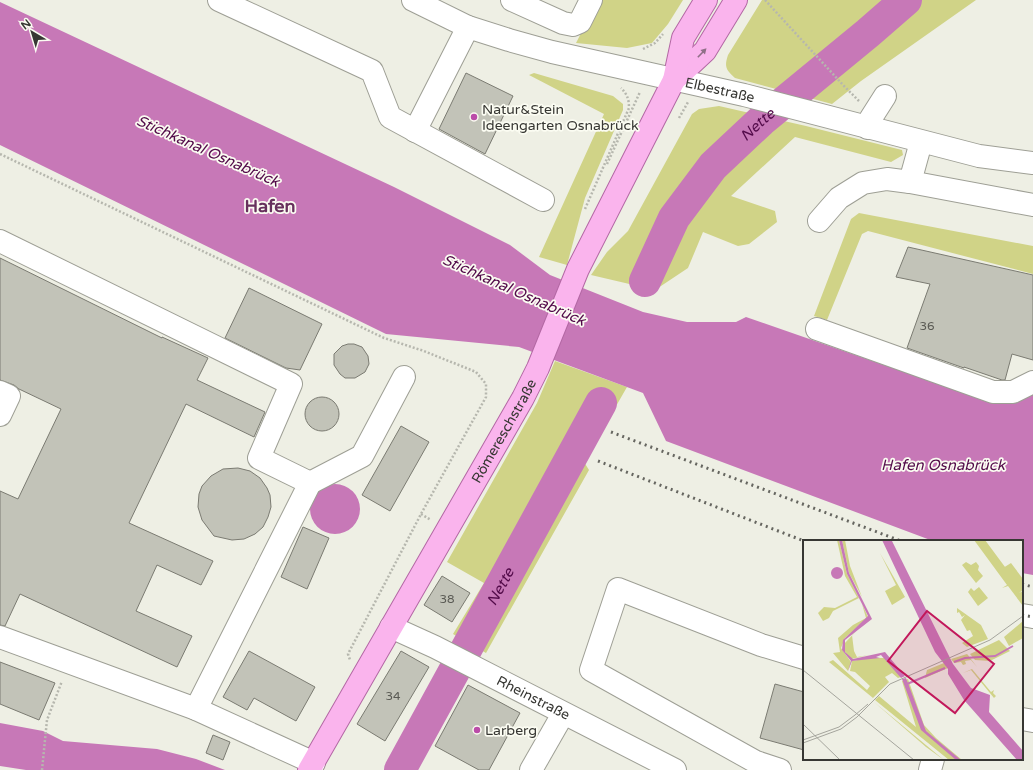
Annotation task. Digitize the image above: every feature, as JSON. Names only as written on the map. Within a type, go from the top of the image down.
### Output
[{"type":"main road","name":"Römereschstraße","points":[[311,766],[523,398],[538,368],[578,269],[674,80],[683,38],[706,0]]},
{"type":"main road","name":"Römereschstraße","points":[[674,80],[705,50],[736,0]]},
{"type":"street","points":[[219,0],[372,71],[390,118],[544,200]]},
{"type":"street","name":"Elbestraße","points":[[413,0],[468,26],[509,40],[552,52],[744,95],[921,142],[980,156],[1033,163]]},
{"type":"street","points":[[512,0],[563,23],[573,25],[580,22],[591,0]]},
{"type":"street","points":[[415,131],[468,26]]},
{"type":"street","points":[[868,128],[871,118],[885,96]]},
{"type":"street","points":[[910,182],[921,142]]},
{"type":"street","points":[[819,221],[839,198],[863,183],[887,179],[1033,205]]},
{"type":"street","points":[[0,241],[291,384],[259,458],[310,484]]},
{"type":"street","points":[[817,329],[993,392],[1014,392],[1033,382]]},
{"type":"street","points":[[196,709],[310,484],[362,456],[404,377]]},
{"type":"street","points":[[0,392],[9,396],[0,415]]},
{"type":"street","points":[[780,770],[756,762],[591,670],[618,589],[761,645],[803,658]]},
{"type":"street","points":[[1023,615],[1033,617]]},
{"type":"street","name":"Rheinstraße","points":[[391,627],[435,647],[563,714],[675,770]]},
{"type":"street","points":[[0,637],[196,709],[311,766]]},
{"type":"street","points":[[531,770],[563,714]]},
{"type":"street","points":[[1023,719],[1033,721]]},
{"type":"street","points":[[930,770],[932,760]]},
{"type":"path","points":[[765,0],[844,86]]},
{"type":"path","points":[[584,210],[629,108],[629,100],[619,87]]},
{"type":"path","points":[[0,154],[384,338],[424,351],[476,372],[486,384],[486,397],[421,514],[348,654],[352,666]]},
{"type":"path","points":[[421,514],[436,522]]},
{"type":"path","points":[[42,770],[47,720],[69,663]]},
{"type":"green space","points":[[598,0],[683,0],[668,24],[652,43],[627,48],[576,43]]},
{"type":"green space","points":[[762,0],[976,0],[861,81],[832,104],[735,78],[730,73],[726,65],[728,55]]},
{"type":"green space","points":[[534,73],[613,96],[623,104],[623,110],[585,198],[567,265],[539,257],[604,114],[529,75]]},
{"type":"green space","points":[[719,106],[902,150],[903,155],[891,162],[795,137],[731,196],[775,211],[777,222],[749,244],[738,246],[703,232],[688,268],[655,290],[591,275],[607,252],[628,231],[692,114],[699,109]]},
{"type":"green space","points":[[859,213],[1033,246],[1033,274],[868,231],[862,234],[827,320],[814,316],[851,219]]},
{"type":"green space","points":[[555,361],[627,387],[584,462],[589,470],[486,653],[453,634],[484,583],[447,562],[537,403]]},
{"type":"water","name":"Hafen Osnabrück","points":[[0,2],[394,187],[510,245],[550,275],[643,312],[687,322],[736,322],[746,317],[996,404],[1016,402],[1033,394],[1033,575],[1023,573],[1023,540],[930,540],[666,441],[643,393],[519,347],[386,334],[0,145]]},
{"type":"water","points":[[335,484],[344,486],[353,491],[358,500],[360,509],[358,518],[353,527],[344,532],[335,534],[326,532],[317,527],[312,518],[310,509],[312,500],[317,491],[326,486]]},
{"type":"water","points":[[0,723],[43,731],[63,741],[157,749],[196,759],[225,770],[26,770],[0,766]]},
{"type":"building","name":"Natur&Stein Ideengarten Osnabrück","points":[[466,73],[513,96],[485,154],[439,129]]},
{"type":"building","points":[[908,247],[1033,275],[1033,360],[1012,354],[1005,380],[1002,380],[907,348],[930,284],[896,277]]},
{"type":"building","points":[[0,258],[162,338],[208,358],[197,380],[265,412],[254,437],[186,404],[129,523],[213,561],[201,585],[157,565],[136,611],[192,636],[177,667],[20,594],[5,626],[0,625],[0,491],[18,499],[61,409],[19,389],[14,385],[0,380]]},
{"type":"building","points":[[249,288],[322,324],[300,370],[286,368],[225,338]]},
{"type":"building","points":[[354,344],[362,347],[368,356],[369,364],[365,372],[355,378],[345,378],[340,374],[334,365],[334,354],[342,346]]},
{"type":"building","points":[[319,397],[325,397],[329,398],[336,404],[339,414],[338,421],[332,428],[325,431],[319,431],[315,430],[308,424],[305,417],[305,411],[306,407],[312,400]]},
{"type":"building","points":[[401,426],[429,442],[390,511],[362,495]]},
{"type":"building","points":[[238,468],[250,471],[260,478],[270,495],[271,507],[263,527],[255,534],[244,539],[232,540],[214,536],[202,520],[198,507],[199,494],[202,486],[211,476],[223,469]]},
{"type":"building","points":[[303,527],[329,538],[307,589],[281,577]]},
{"type":"building","points":[[442,576],[470,593],[452,622],[424,605]]},
{"type":"building","points":[[249,651],[315,687],[296,721],[254,698],[247,710],[223,697]]},
{"type":"building","points":[[401,651],[429,667],[385,741],[357,724]]},
{"type":"building","points":[[0,662],[55,683],[39,720],[0,704]]},
{"type":"building","points":[[775,684],[803,692],[803,750],[760,738]]},
{"type":"building","name":"Larberg","points":[[468,685],[520,713],[489,770],[479,770],[435,746]]},
{"type":"building","points":[[213,735],[230,742],[223,760],[206,753]]},
{"type":"waterway","name":"Nette","points":[[645,281],[674,218],[713,166],[761,121],[906,0]]},
{"type":"waterway","name":"Nette","points":[[400,770],[601,403]]},
{"type":"railway","points":[[611,432],[898,540]]},
{"type":"railway","points":[[598,461],[803,541]]},
{"type":"railway","points":[[1023,584],[1033,587]]},
{"type":"railway","points":[[1023,615],[1033,617]]},
{"type":"place","name":"Natur&Stein Ideengarten Osnabrück","points":[[474,117]]},
{"type":"place","name":"Larberg","points":[[477,730]]},
{"type":"district","name":"Hafen","points":[[270,206]]},
{"type":"water label","name":"Stichkanal Osnabrück","points":[[208,151]]},
{"type":"water label","name":"Stichkanal Osnabrück","points":[[514,290]]}]
